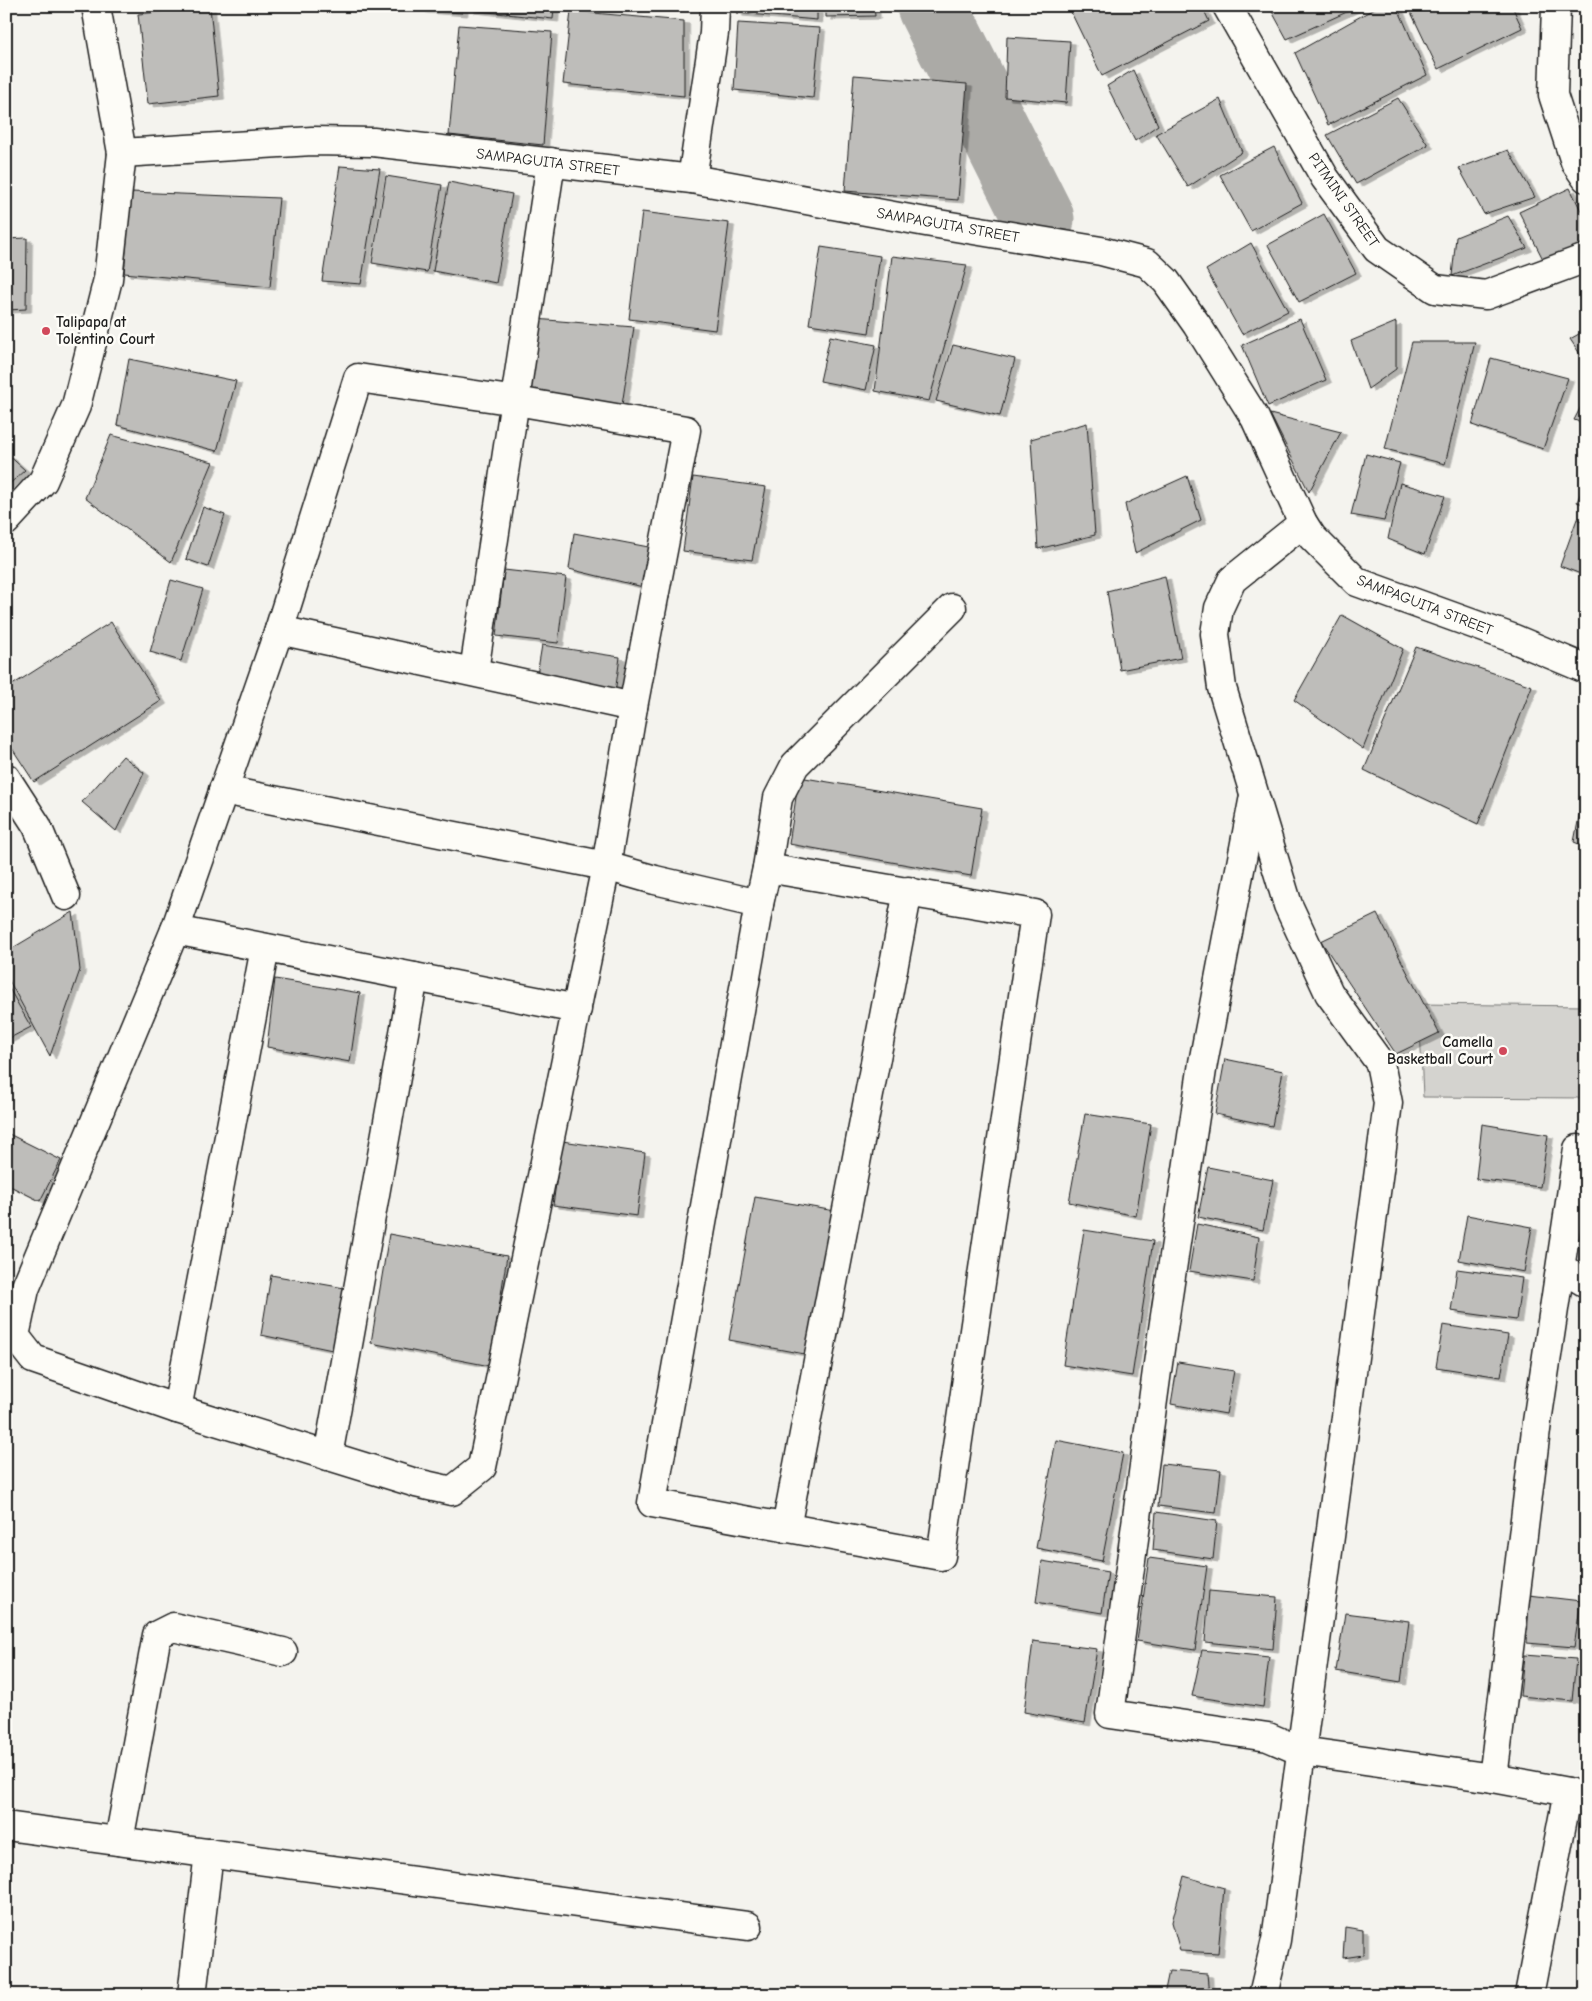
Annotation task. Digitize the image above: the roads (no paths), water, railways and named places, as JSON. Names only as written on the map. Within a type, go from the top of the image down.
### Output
[{"type":"street","points":[[6,521],[43,481],[76,406],[108,279],[122,153],[96,6]]},
{"type":"street","points":[[692,179],[714,33],[715,6]]},
{"type":"street","name":"PITMINI STREET","points":[[1227,6],[1325,178],[1377,249],[1435,289],[1486,295],[1586,258]]},
{"type":"street","points":[[1556,6],[1554,95],[1575,162],[1586,178]]},
{"type":"street","name":"SAMPAGUITA STREET","points":[[122,153],[312,141],[373,142],[692,179],[926,222],[1084,248],[1147,263],[1166,281],[1197,325],[1255,418],[1303,522],[1312,537],[1357,582],[1512,638],[1586,669]]},
{"type":"street","points":[[474,672],[551,162]]},
{"type":"street","points":[[358,378],[516,401],[686,430],[633,707],[606,866],[482,1467],[452,1491],[416,1483],[177,1409],[33,1359],[16,1336],[25,1289],[176,930],[279,630],[358,378]]},
{"type":"street","points":[[1263,1995],[1276,1940],[1388,1103],[1380,1062],[1329,993],[1288,905],[1222,688],[1215,634],[1219,608],[1232,580],[1303,522]]},
{"type":"street","points":[[767,868],[1035,914],[942,1556],[652,1503],[778,798],[795,765],[952,608]]},
{"type":"street","points":[[279,630],[633,707]]},
{"type":"street","points":[[6,778],[37,826],[66,896]]},
{"type":"street","points":[[223,790],[606,866],[655,880],[759,904]]},
{"type":"street","points":[[1255,792],[1203,1062],[1160,1349],[1110,1714],[1268,1738],[1300,1751],[1493,1778],[1577,1797],[1529,1995]]},
{"type":"street","points":[[786,1528],[908,891]]},
{"type":"street","points":[[176,930],[577,1009]]},
{"type":"street","points":[[177,1409],[265,948]]},
{"type":"street","points":[[328,1456],[414,978]]},
{"type":"street","points":[[1493,1778],[1537,1422],[1578,1149]]},
{"type":"street","points":[[1561,1268],[1586,1283]]},
{"type":"street","points":[[120,1841],[157,1634],[173,1627],[283,1652]]},
{"type":"street","points":[[6,1826],[748,1926]]},
{"type":"street","points":[[192,1995],[209,1853]]},
{"type":"waterway","points":[[932,6],[1039,219]]},
{"type":"place","name":"Talipapa at Tolentino Court","points":[[46,331]]},
{"type":"place","name":"Camella Basketball Court","points":[[1503,1051]]}]
